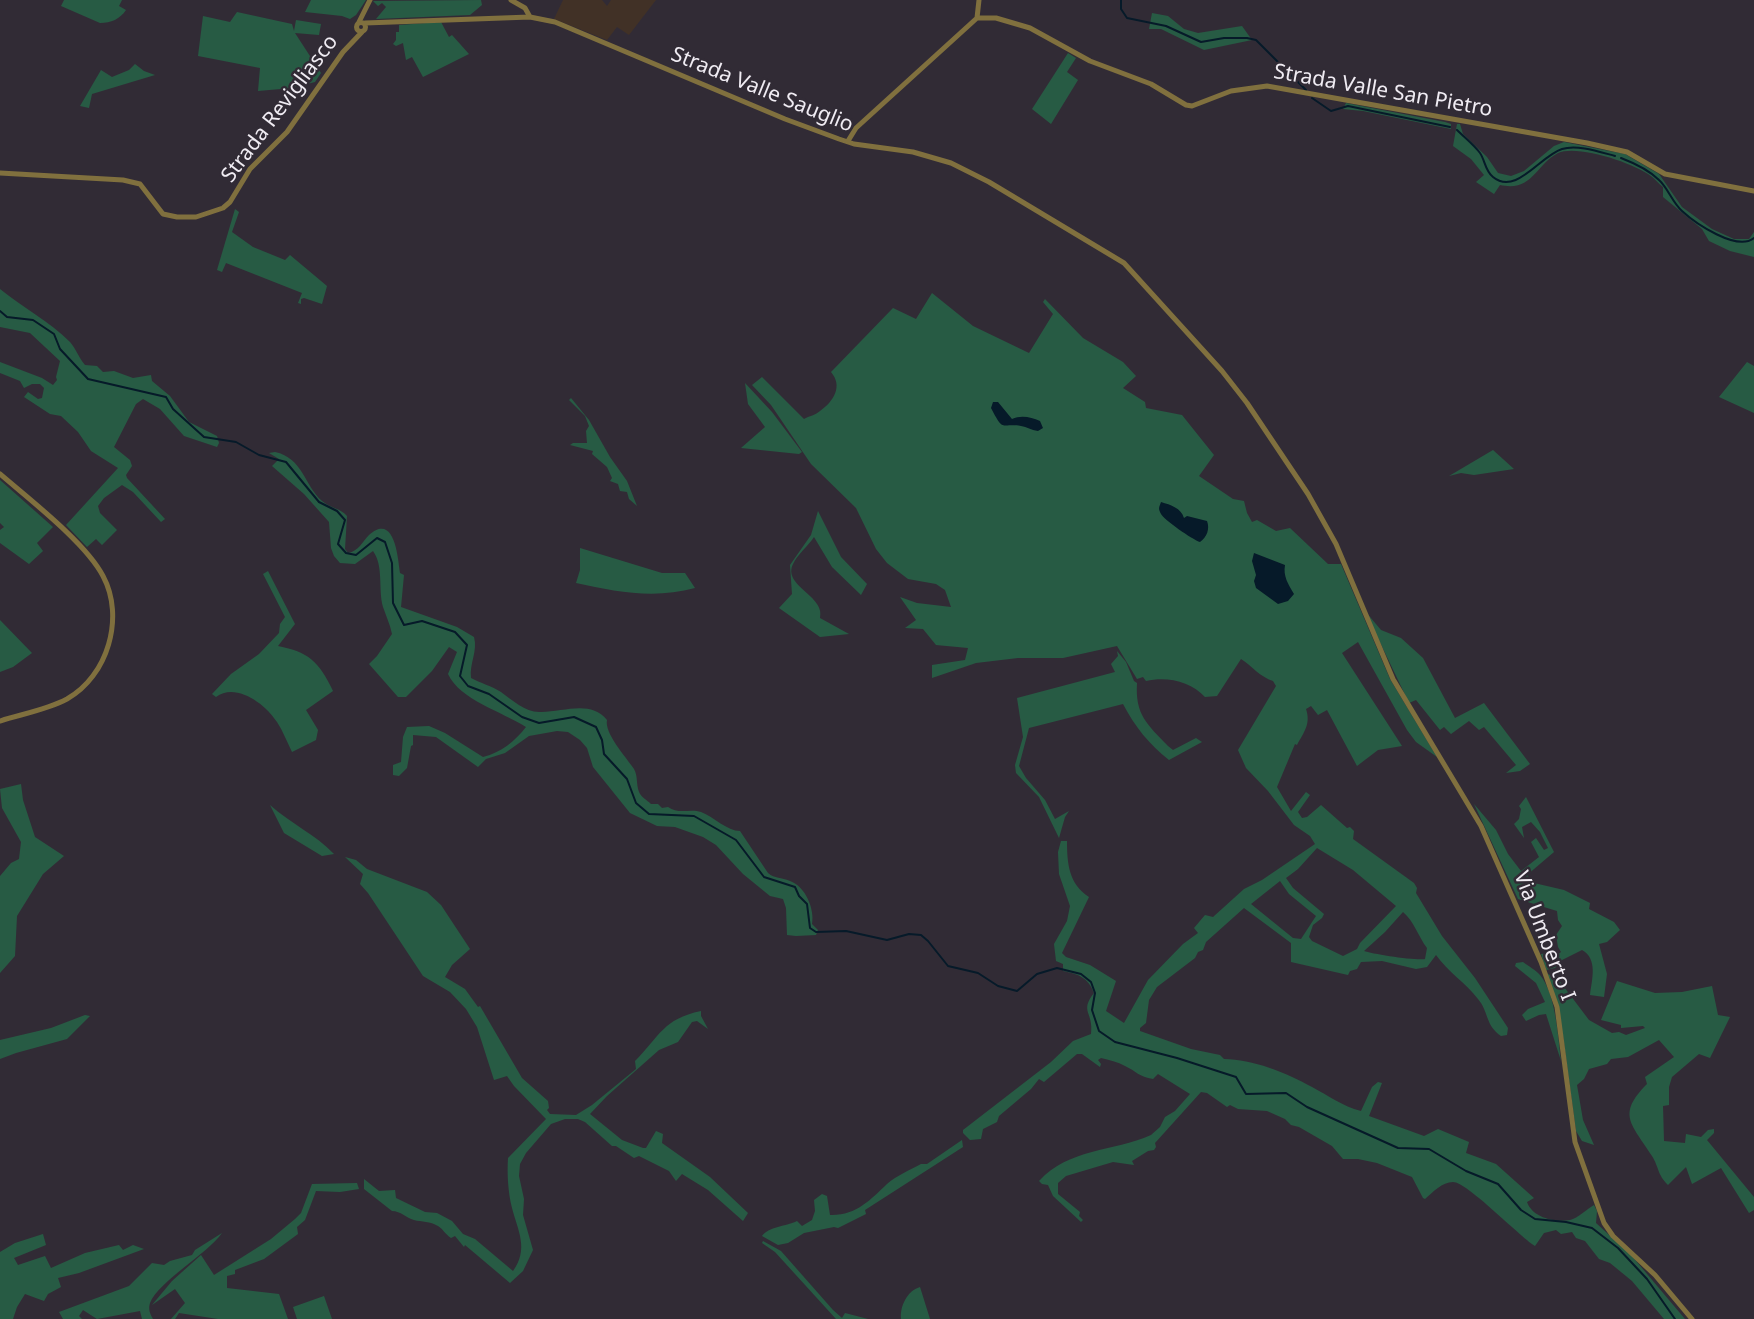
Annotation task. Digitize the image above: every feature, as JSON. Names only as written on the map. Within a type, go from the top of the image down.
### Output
[{"type":"street","name":"Strada Revigliasco","points":[[0,173],[123,180],[140,184],[163,214],[195,217],[218,211],[227,205],[250,169],[287,132],[362,25],[370,0]]},
{"type":"street","points":[[511,0],[525,8],[530,17]]},
{"type":"street","points":[[848,141],[856,128],[977,18],[979,0]]},
{"type":"street","name":"Strada Valle Sauglio","points":[[362,25],[374,22],[530,17],[555,22],[785,119],[854,144],[913,152],[951,163],[1036,209],[1124,263],[1222,371],[1247,403],[1308,494],[1336,544],[1392,679]]},
{"type":"street","name":"Strada Valle San Pietro","points":[[977,18],[996,18],[1030,28],[1090,61],[1152,84],[1186,105],[1192,106],[1231,91],[1266,86],[1587,143],[1627,152],[1665,174],[1754,191]]},
{"type":"street","points":[[0,474],[43,511],[94,562],[107,586],[113,616],[112,631],[104,656],[92,676],[79,690],[67,699],[0,721]]},
{"type":"street","name":"Via Umberto I","points":[[1392,679],[1481,826],[1541,962],[1557,1007],[1575,1142],[1604,1223],[1613,1236],[1655,1275],[1692,1319]]},
{"type":"shaded area","points":[[563,0],[602,0],[607,6],[611,0],[656,0],[629,35],[617,27],[607,40],[554,19]]},
{"type":"green space","points":[[64,0],[122,0],[119,6],[126,10],[115,20],[100,23],[61,6]]},
{"type":"green space","points":[[311,0],[366,0],[350,19],[305,12]]},
{"type":"green space","points":[[481,0],[482,5],[470,15],[376,19],[386,7],[382,3],[378,6],[373,1]]},
{"type":"green space","points":[[237,12],[292,24],[294,31],[296,20],[321,24],[319,35],[295,33],[321,73],[315,82],[292,88],[258,91],[260,68],[198,56],[203,16],[230,22]]},
{"type":"green space","points":[[1152,13],[1168,16],[1184,29],[1198,33],[1242,26],[1252,40],[1204,50],[1161,29],[1149,29]]},
{"type":"green space","points":[[441,22],[449,37],[452,35],[469,54],[423,77],[412,57],[406,60],[403,43],[396,46],[393,44],[396,32],[399,32],[399,25]]},
{"type":"green space","points":[[1068,53],[1076,58],[1067,72],[1078,80],[1051,124],[1032,109]]},
{"type":"green space","points":[[135,64],[155,75],[92,94],[89,108],[80,106],[101,70],[112,77],[129,70]]},
{"type":"green space","points":[[1346,103],[1445,122],[1451,124],[1451,129],[1343,109]]},
{"type":"green space","points":[[1457,124],[1460,124],[1463,134],[1487,157],[1498,173],[1511,176],[1524,171],[1554,146],[1564,142],[1625,154],[1659,174],[1682,207],[1712,229],[1734,239],[1749,239],[1754,232],[1754,257],[1730,251],[1709,241],[1702,229],[1663,197],[1663,187],[1652,177],[1605,156],[1578,151],[1558,153],[1527,181],[1520,185],[1500,185],[1494,194],[1476,182],[1484,175],[1471,159],[1453,146]]},
{"type":"green space","points":[[235,209],[239,212],[232,232],[253,247],[285,260],[290,255],[327,286],[322,304],[304,298],[301,299],[301,304],[298,303],[302,293],[226,263],[222,272],[217,270]]},
{"type":"green space","points":[[0,289],[62,334],[85,365],[97,366],[103,372],[114,371],[133,378],[151,375],[152,381],[170,396],[189,422],[217,436],[217,447],[184,436],[160,409],[143,399],[136,404],[114,447],[130,460],[132,466],[127,478],[165,519],[161,522],[133,492],[122,485],[98,506],[100,513],[117,530],[102,545],[96,539],[87,547],[66,525],[118,468],[91,451],[78,432],[61,416],[50,414],[24,397],[28,392],[38,399],[42,398],[44,388],[40,384],[24,388],[20,381],[0,373],[0,362],[53,385],[57,380],[60,361],[30,333],[0,327]]},
{"type":"green space","points":[[932,293],[973,326],[1029,353],[1053,314],[1043,302],[1045,299],[1083,338],[1123,362],[1136,376],[1123,388],[1145,402],[1146,408],[1182,415],[1214,455],[1199,476],[1233,499],[1244,501],[1252,522],[1257,520],[1276,531],[1290,528],[1328,564],[1341,564],[1390,679],[1437,757],[1416,742],[1407,730],[1358,642],[1342,653],[1402,746],[1378,750],[1357,766],[1327,710],[1318,715],[1311,706],[1306,709],[1306,728],[1297,745],[1295,744],[1277,787],[1291,811],[1306,792],[1310,795],[1298,812],[1302,818],[1321,805],[1354,831],[1353,839],[1414,883],[1416,893],[1442,936],[1475,978],[1508,1028],[1507,1035],[1501,1036],[1496,1032],[1478,999],[1436,955],[1427,967],[1416,969],[1382,961],[1361,962],[1357,969],[1350,971],[1348,975],[1291,962],[1291,943],[1244,908],[1206,942],[1195,958],[1157,987],[1149,1000],[1146,1023],[1140,1031],[1191,1049],[1220,1055],[1224,1059],[1246,1061],[1281,1072],[1361,1111],[1372,1087],[1378,1082],[1382,1083],[1369,1116],[1424,1136],[1438,1129],[1469,1142],[1466,1153],[1496,1164],[1534,1198],[1527,1202],[1534,1212],[1544,1218],[1570,1220],[1594,1205],[1597,1211],[1596,1223],[1631,1255],[1685,1319],[1664,1319],[1632,1281],[1610,1263],[1599,1259],[1585,1241],[1576,1238],[1572,1232],[1561,1234],[1556,1230],[1544,1233],[1535,1246],[1460,1184],[1445,1184],[1425,1199],[1412,1177],[1377,1163],[1343,1159],[1332,1146],[1291,1125],[1285,1119],[1267,1111],[1238,1109],[1230,1105],[1227,1107],[1207,1093],[1201,1092],[1155,1143],[1154,1150],[1132,1161],[1134,1165],[1113,1162],[1066,1176],[1058,1183],[1058,1194],[1080,1212],[1079,1216],[1083,1220],[1081,1222],[1053,1196],[1048,1185],[1039,1181],[1051,1170],[1078,1156],[1151,1135],[1160,1127],[1165,1117],[1175,1111],[1190,1094],[1158,1074],[1153,1079],[1148,1078],[1101,1058],[1098,1060],[1100,1067],[1082,1054],[1077,1054],[1044,1082],[1039,1079],[999,1116],[997,1122],[983,1129],[981,1139],[970,1140],[963,1133],[963,1130],[1051,1062],[1073,1041],[1091,1034],[1087,1009],[1094,993],[1092,988],[1082,977],[1063,971],[1063,964],[1056,961],[1054,944],[1067,921],[1070,906],[1059,874],[1058,852],[1061,841],[1067,841],[1073,880],[1089,897],[1062,953],[1066,957],[1090,965],[1116,981],[1106,1011],[1124,1023],[1148,980],[1183,944],[1198,933],[1194,928],[1205,915],[1213,917],[1244,889],[1315,844],[1310,836],[1294,825],[1246,768],[1238,750],[1276,686],[1273,681],[1241,659],[1217,696],[1205,697],[1193,687],[1178,681],[1146,681],[1143,677],[1137,679],[1117,646],[1063,658],[1018,658],[976,663],[932,678],[932,665],[965,660],[968,648],[936,645],[923,629],[905,628],[916,620],[900,597],[917,603],[951,607],[945,590],[936,584],[908,579],[887,563],[876,549],[856,508],[811,464],[771,405],[752,385],[762,377],[804,419],[829,403],[836,388],[835,377],[831,372],[893,308],[916,319]],"holes":[[[1317,848],[1353,870],[1396,906],[1357,949],[1343,956],[1309,937],[1313,925],[1324,914],[1293,888],[1286,878]],[[1280,881],[1289,894],[1316,916],[1301,939],[1293,938],[1251,904]],[[1403,912],[1427,948],[1425,959],[1364,951]]]},
{"type":"green space","points":[[1747,362],[1754,366],[1754,413],[1719,397]]},
{"type":"green space","points":[[745,383],[772,412],[802,452],[799,454],[741,448],[765,427],[748,404]]},
{"type":"green space","points":[[571,398],[589,420],[627,481],[637,506],[629,499],[627,492],[620,491],[618,484],[610,481],[612,478],[607,467],[592,454],[593,451],[570,445],[587,443],[586,431],[589,426],[585,416],[569,400]]},
{"type":"green space","points":[[1493,450],[1514,469],[1449,476]]},
{"type":"green space","points":[[275,452],[292,460],[322,501],[347,516],[345,549],[348,553],[358,548],[378,529],[385,529],[390,533],[394,540],[400,573],[404,575],[401,607],[457,627],[474,637],[471,678],[529,710],[548,712],[575,708],[600,714],[607,720],[612,738],[634,769],[639,792],[643,797],[662,808],[701,812],[730,829],[740,831],[768,873],[795,884],[804,893],[812,912],[812,924],[818,930],[816,935],[787,935],[783,899],[770,896],[743,874],[716,845],[703,837],[675,827],[657,826],[630,813],[593,767],[587,748],[568,732],[557,731],[529,736],[505,753],[486,759],[478,767],[436,737],[413,735],[407,768],[399,776],[393,775],[393,765],[401,762],[403,737],[407,727],[429,726],[483,757],[507,746],[526,727],[471,698],[454,683],[448,674],[457,652],[449,647],[432,671],[406,697],[398,697],[369,664],[392,634],[383,607],[380,571],[373,551],[355,564],[340,563],[331,548],[329,522],[304,494],[272,466],[279,459],[269,453]]},
{"type":"green space","points":[[0,480],[53,527],[37,543],[43,551],[29,564],[0,543],[0,530],[4,527],[0,523]]},
{"type":"green space","points":[[818,511],[841,557],[867,584],[861,595],[832,567],[814,537],[793,564],[791,572],[798,585],[817,603],[820,618],[849,634],[820,637],[779,608],[792,594],[790,565],[811,535]]},
{"type":"green space","points":[[580,548],[662,573],[685,573],[695,588],[650,594],[576,583],[580,570]]},
{"type":"green space","points":[[268,571],[295,624],[278,646],[297,651],[312,660],[323,672],[333,691],[306,710],[318,730],[316,740],[292,752],[277,722],[257,702],[240,693],[224,693],[216,697],[212,694],[279,633],[280,624],[285,617],[263,574]]},
{"type":"green space","points":[[1365,611],[1381,630],[1401,638],[1423,658],[1455,718],[1484,703],[1530,764],[1520,771],[1506,773],[1516,765],[1484,727],[1479,730],[1469,721],[1451,734],[1444,727],[1440,730],[1416,700],[1409,703]]},
{"type":"green space","points":[[0,620],[32,653],[13,667],[0,672]]},
{"type":"green space","points":[[1117,651],[1137,683],[1140,711],[1168,746],[1173,750],[1196,738],[1202,742],[1169,760],[1143,735],[1123,704],[1029,728],[1019,766],[1045,800],[1055,819],[1069,811],[1059,838],[1039,797],[1016,773],[1015,765],[1023,737],[1017,698],[1115,672],[1111,664],[1118,656]]},
{"type":"green space","points":[[21,784],[23,800],[35,837],[64,856],[43,874],[17,916],[15,956],[0,973],[0,876],[11,863],[19,859],[21,842],[2,808],[0,789]]},
{"type":"green space","points":[[1526,797],[1554,852],[1527,875],[1534,883],[1564,890],[1590,903],[1589,909],[1614,922],[1620,930],[1607,942],[1599,944],[1607,974],[1604,997],[1590,995],[1592,964],[1582,950],[1562,960],[1555,968],[1546,970],[1541,954],[1557,955],[1561,952],[1556,935],[1562,926],[1557,911],[1518,899],[1474,804],[1496,830],[1508,854],[1521,871],[1539,857],[1531,842],[1536,838],[1544,850],[1548,848],[1531,822],[1522,827],[1524,838],[1514,824],[1519,819],[1519,806]]},
{"type":"green space","points":[[270,805],[334,854],[322,856],[284,833]]},
{"type":"green space","points":[[345,857],[356,860],[367,869],[427,892],[441,905],[470,949],[452,965],[445,977],[465,989],[478,1007],[480,1006],[522,1078],[548,1101],[547,1110],[550,1114],[576,1115],[592,1105],[636,1069],[635,1061],[663,1030],[688,1014],[701,1011],[708,1029],[697,1021],[692,1022],[678,1042],[659,1050],[590,1114],[622,1140],[643,1148],[646,1148],[656,1131],[663,1134],[662,1143],[710,1177],[748,1213],[743,1221],[708,1190],[682,1174],[676,1181],[669,1171],[639,1156],[634,1158],[612,1146],[578,1119],[565,1119],[551,1124],[520,1164],[523,1215],[533,1250],[523,1271],[510,1283],[465,1245],[464,1247],[455,1236],[451,1238],[435,1224],[414,1220],[392,1211],[364,1189],[364,1179],[379,1191],[395,1190],[396,1198],[452,1221],[463,1234],[475,1239],[513,1271],[518,1263],[521,1247],[510,1196],[508,1158],[546,1119],[507,1076],[494,1080],[477,1027],[466,1009],[450,992],[423,976],[360,884],[363,874]]},
{"type":"green space","points":[[1523,962],[1540,975],[1550,993],[1561,1061],[1546,1014],[1526,1021],[1522,1015],[1528,1009],[1545,1002],[1536,983],[1515,966],[1516,963]]},
{"type":"green space","points":[[1546,973],[1558,979],[1589,1020],[1612,1033],[1626,1035],[1645,1028],[1621,1028],[1621,1025],[1601,1020],[1617,981],[1655,993],[1682,992],[1712,986],[1718,1015],[1730,1017],[1710,1058],[1699,1054],[1672,1077],[1669,1105],[1663,1106],[1664,1141],[1685,1143],[1686,1134],[1701,1137],[1708,1130],[1714,1129],[1714,1133],[1707,1140],[1754,1197],[1754,1210],[1749,1213],[1721,1168],[1692,1184],[1686,1167],[1668,1185],[1633,1127],[1630,1112],[1637,1095],[1647,1084],[1645,1077],[1674,1057],[1659,1040],[1628,1057],[1611,1059],[1607,1064],[1589,1069],[1577,1085],[1583,1120],[1594,1145],[1582,1141],[1576,1131],[1563,1036]]},
{"type":"green space","points":[[85,1015],[90,1016],[67,1039],[0,1059],[0,1040],[51,1028]]},
{"type":"green space","points":[[962,1140],[963,1147],[865,1210],[866,1214],[838,1228],[804,1233],[788,1243],[778,1245],[762,1236],[778,1227],[797,1221],[802,1226],[812,1220],[814,1200],[822,1194],[827,1196],[830,1215],[855,1210],[895,1178],[921,1164],[927,1164]]},
{"type":"green space","points":[[357,1183],[359,1189],[340,1192],[316,1191],[305,1220],[297,1227],[298,1234],[264,1259],[235,1270],[235,1274],[227,1276],[227,1288],[279,1294],[288,1319],[218,1319],[179,1313],[175,1319],[171,1319],[185,1303],[175,1289],[152,1305],[172,1281],[201,1255],[214,1275],[271,1239],[301,1213],[312,1184]]},
{"type":"green space","points":[[222,1233],[155,1295],[149,1307],[153,1319],[142,1319],[140,1311],[97,1319],[83,1310],[79,1316],[82,1319],[63,1319],[59,1312],[129,1286],[152,1263],[164,1265],[192,1255],[195,1250]]},
{"type":"green space","points":[[43,1234],[46,1245],[14,1258],[18,1265],[45,1256],[51,1268],[85,1253],[119,1245],[123,1250],[133,1245],[144,1249],[58,1278],[61,1287],[48,1294],[44,1301],[25,1294],[13,1319],[0,1319],[0,1252],[15,1243]]},
{"type":"green space","points":[[763,1241],[781,1251],[842,1318],[845,1313],[868,1319],[836,1319]]},
{"type":"green space","points":[[920,1287],[930,1319],[901,1319],[905,1300],[911,1292]]},
{"type":"green space","points":[[324,1296],[332,1319],[297,1319],[293,1307]]},
{"type":"water","points":[[993,402],[998,402],[1012,419],[1033,418],[1040,421],[1043,428],[1038,431],[1001,424],[991,408]]},
{"type":"water","points":[[1161,502],[1178,509],[1184,518],[1187,516],[1207,521],[1208,530],[1204,538],[1200,542],[1196,540],[1163,517],[1159,510]]},
{"type":"water","points":[[1254,553],[1285,565],[1285,576],[1294,594],[1288,601],[1278,604],[1256,588],[1252,561]]},
{"type":"waterway","points":[[1121,0],[1121,9],[1127,18],[1166,26],[1201,42],[1224,38],[1256,40],[1306,90]]},
{"type":"waterway","points":[[1312,98],[1331,111],[1348,106],[1450,127]]},
{"type":"waterway","points":[[1457,130],[1480,153],[1490,175],[1502,182],[1519,178],[1562,149],[1581,148],[1615,156]]},
{"type":"waterway","points":[[1621,158],[1655,176],[1682,211],[1706,229],[1737,241],[1754,238]]},
{"type":"waterway","points":[[0,311],[7,317],[33,320],[54,334],[60,349],[88,379],[166,397],[173,409],[204,437],[236,442],[259,455],[286,462],[319,502],[337,511],[345,520],[338,544],[346,553],[356,555],[377,538],[385,542],[392,563],[393,603],[404,625],[422,621],[455,632],[467,645],[460,676],[468,686],[489,694],[522,717],[539,723],[574,717],[596,727],[604,754],[627,779],[636,803],[649,814],[694,816],[736,840],[764,877],[795,887],[807,904],[810,928],[816,932],[846,931],[887,940],[909,934],[921,935],[948,966],[978,973],[998,986],[1017,991],[1037,974],[1057,968],[1081,974],[1091,982],[1095,993],[1092,1010],[1099,1031],[1115,1042],[1236,1077],[1246,1094],[1286,1093],[1307,1107],[1398,1148],[1429,1149],[1466,1171],[1498,1184],[1521,1210],[1535,1219],[1592,1228],[1618,1248],[1647,1279],[1675,1319]]}]
